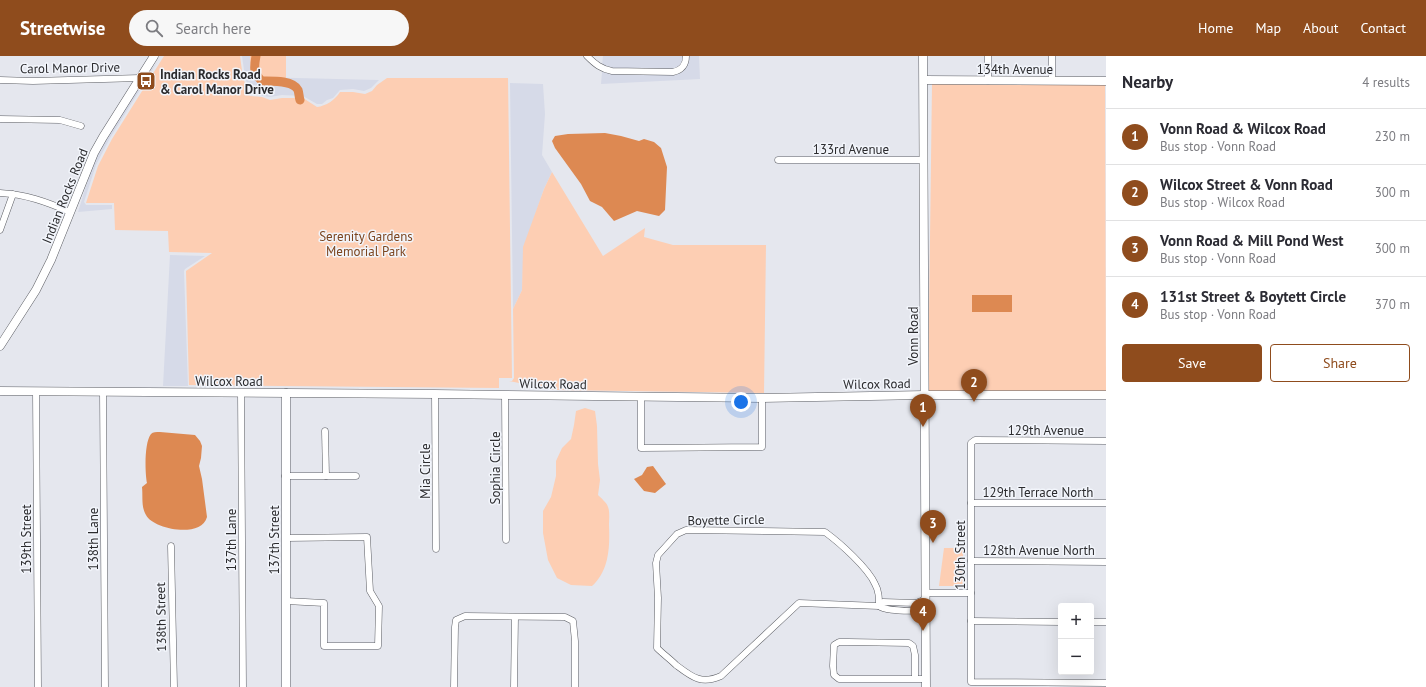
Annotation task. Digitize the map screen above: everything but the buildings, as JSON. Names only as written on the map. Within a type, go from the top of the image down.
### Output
[{"type":"street","name":"Indian Rocks Road","points":[[0,346],[36,290],[51,260],[94,153],[154,56]]},
{"type":"street","points":[[586,56],[604,70],[673,72],[680,70],[683,67],[686,56]]},
{"type":"street","name":"Vonn Road","points":[[924,56],[926,683]]},
{"type":"street","points":[[988,56],[988,81]]},
{"type":"street","points":[[1052,56],[1052,80]]},
{"type":"street","name":"Carol Manor Drive","points":[[0,80],[33,81],[140,78]]},
{"type":"street","name":"134th Avenue","points":[[924,80],[1106,81]]},
{"type":"street","points":[[0,119],[60,120],[81,126]]},
{"type":"street","name":"133rd Avenue","points":[[778,160],[924,160]]},
{"type":"street","points":[[0,192],[39,199],[70,212]]},
{"type":"street","points":[[0,230],[13,194]]},
{"type":"street","name":"Wilcox Road","points":[[0,391],[762,398],[925,395],[1106,395]]},
{"type":"street","name":"139th Street","points":[[36,392],[38,687]]},
{"type":"street","name":"138th Lane","points":[[103,392],[105,687]]},
{"type":"street","name":"137th Lane","points":[[241,393],[244,687]]},
{"type":"street","name":"137th Street","points":[[286,393],[286,687]]},
{"type":"street","name":"Mia Circle","points":[[435,394],[436,549]]},
{"type":"street","name":"Sophia Circle","points":[[505,395],[506,540]]},
{"type":"street","points":[[641,397],[641,448],[661,449],[762,447],[762,398]]},
{"type":"street","points":[[326,431],[326,476]]},
{"type":"street","name":"130th Street","points":[[985,441],[975,440],[971,443],[971,682],[1106,683]]},
{"type":"street","name":"129th Avenue","points":[[985,441],[1106,441]]},
{"type":"street","points":[[285,476],[356,476]]},
{"type":"street","name":"129th Terrace North","points":[[971,503],[1106,503]]},
{"type":"street","name":"Boyette Circle","points":[[879,606],[879,596],[871,575],[826,532],[686,530],[677,534],[669,541],[658,555],[656,563],[658,598],[657,648],[693,677],[703,680],[713,680],[721,676],[798,603],[879,606],[885,609],[926,612]]},
{"type":"street","points":[[286,538],[368,537],[370,591],[378,606],[378,646],[324,646],[324,603],[286,601]]},
{"type":"street","name":"138th Street","points":[[171,546],[174,687]]},
{"type":"street","name":"128th Avenue North","points":[[971,561],[1106,562]]},
{"type":"street","name":"Boyette Circle","points":[[879,606],[883,602],[916,603],[926,596],[971,593]]},
{"type":"street","points":[[454,687],[456,620],[465,616],[564,617],[573,621],[575,641],[575,687]]},
{"type":"street","points":[[514,687],[515,617]]},
{"type":"street","points":[[971,621],[1058,622]]},
{"type":"street","points":[[1094,622],[1106,622]]},
{"type":"street","points":[[915,679],[915,655],[913,646],[909,643],[844,642],[834,645],[834,675],[839,679],[915,679],[926,683]]},
{"type":"shaded area","points":[[242,56],[250,56],[251,77],[379,80],[371,88],[364,91],[353,89],[340,90],[333,98],[322,104],[317,104],[303,96],[282,95],[270,97],[251,94],[245,77]]},
{"type":"shaded area","points":[[603,56],[683,56],[684,59],[679,68],[673,69],[612,68],[602,66]]},
{"type":"shaded area","points":[[689,56],[699,56],[700,79],[601,84],[602,72],[612,74],[674,75],[681,73],[686,68],[689,61]]},
{"type":"shaded area","points":[[158,61],[110,138],[96,165],[84,202],[86,205],[112,205],[112,209],[78,212],[95,157],[147,75]]},
{"type":"shaded area","points":[[510,83],[543,84],[545,114],[542,155],[552,172],[544,189],[524,247],[522,290],[513,309]]},
{"type":"shaded area","points":[[605,133],[639,141],[644,139],[654,142],[661,148],[667,167],[665,210],[659,216],[637,211],[614,221],[602,207],[590,201],[581,184],[555,148],[552,141],[555,136],[568,134]]},
{"type":"shaded area","points":[[170,255],[205,256],[184,271],[188,386],[163,386]]},
{"type":"shaded area","points":[[972,295],[1012,295],[1012,312],[972,312]]},
{"type":"shaded area","points":[[154,432],[195,435],[202,446],[199,466],[207,517],[203,524],[196,528],[177,530],[167,528],[150,520],[144,512],[142,487],[147,483],[147,444],[151,434]]},
{"type":"shaded area","points":[[653,466],[666,484],[655,493],[644,491],[634,479],[642,475],[647,467]]},
{"type":"green space","name":"Serenity Gardens Memorial Park","points":[[164,56],[240,56],[243,78],[250,96],[262,97],[270,100],[282,98],[303,98],[317,107],[330,102],[336,98],[340,92],[365,94],[372,91],[377,85],[387,78],[508,78],[512,378],[499,378],[499,388],[189,385],[186,271],[212,253],[169,252],[168,231],[115,230],[114,203],[86,203],[98,166],[112,139]]},
{"type":"green space","points":[[250,56],[286,56],[286,78],[251,77]]},
{"type":"green space","points":[[932,84],[1105,84],[1106,392],[928,392]]},
{"type":"green space","points":[[552,172],[603,256],[645,228],[644,237],[673,245],[766,245],[764,393],[555,390],[509,381],[512,381],[514,378],[513,309],[522,290],[523,247],[544,189]]},
{"type":"green space","points":[[585,408],[595,411],[600,480],[598,495],[609,509],[609,550],[602,573],[592,586],[571,585],[557,578],[548,560],[543,533],[543,511],[551,497],[556,476],[556,461],[562,448],[571,439],[576,411]]},
{"type":"green space","points":[[944,548],[963,548],[963,586],[939,586]]},
{"type":"waterway","points":[[256,56],[255,70],[259,78],[262,81],[292,84],[298,90],[300,100]]},
{"type":"place","name":"Indian Rocks Road & Carol Manor Drive","points":[[146,81]]},
{"type":"place","name":"Wilcox Street & Vonn Road","points":[[974,402]]},
{"type":"place","name":"Vonn Road & Wilcox Road","points":[[923,427]]},
{"type":"place","name":"Vonn Road & Mill Pond West","points":[[933,543]]},
{"type":"place","name":"131st Street & Boytett Circle","points":[[923,631]]}]
